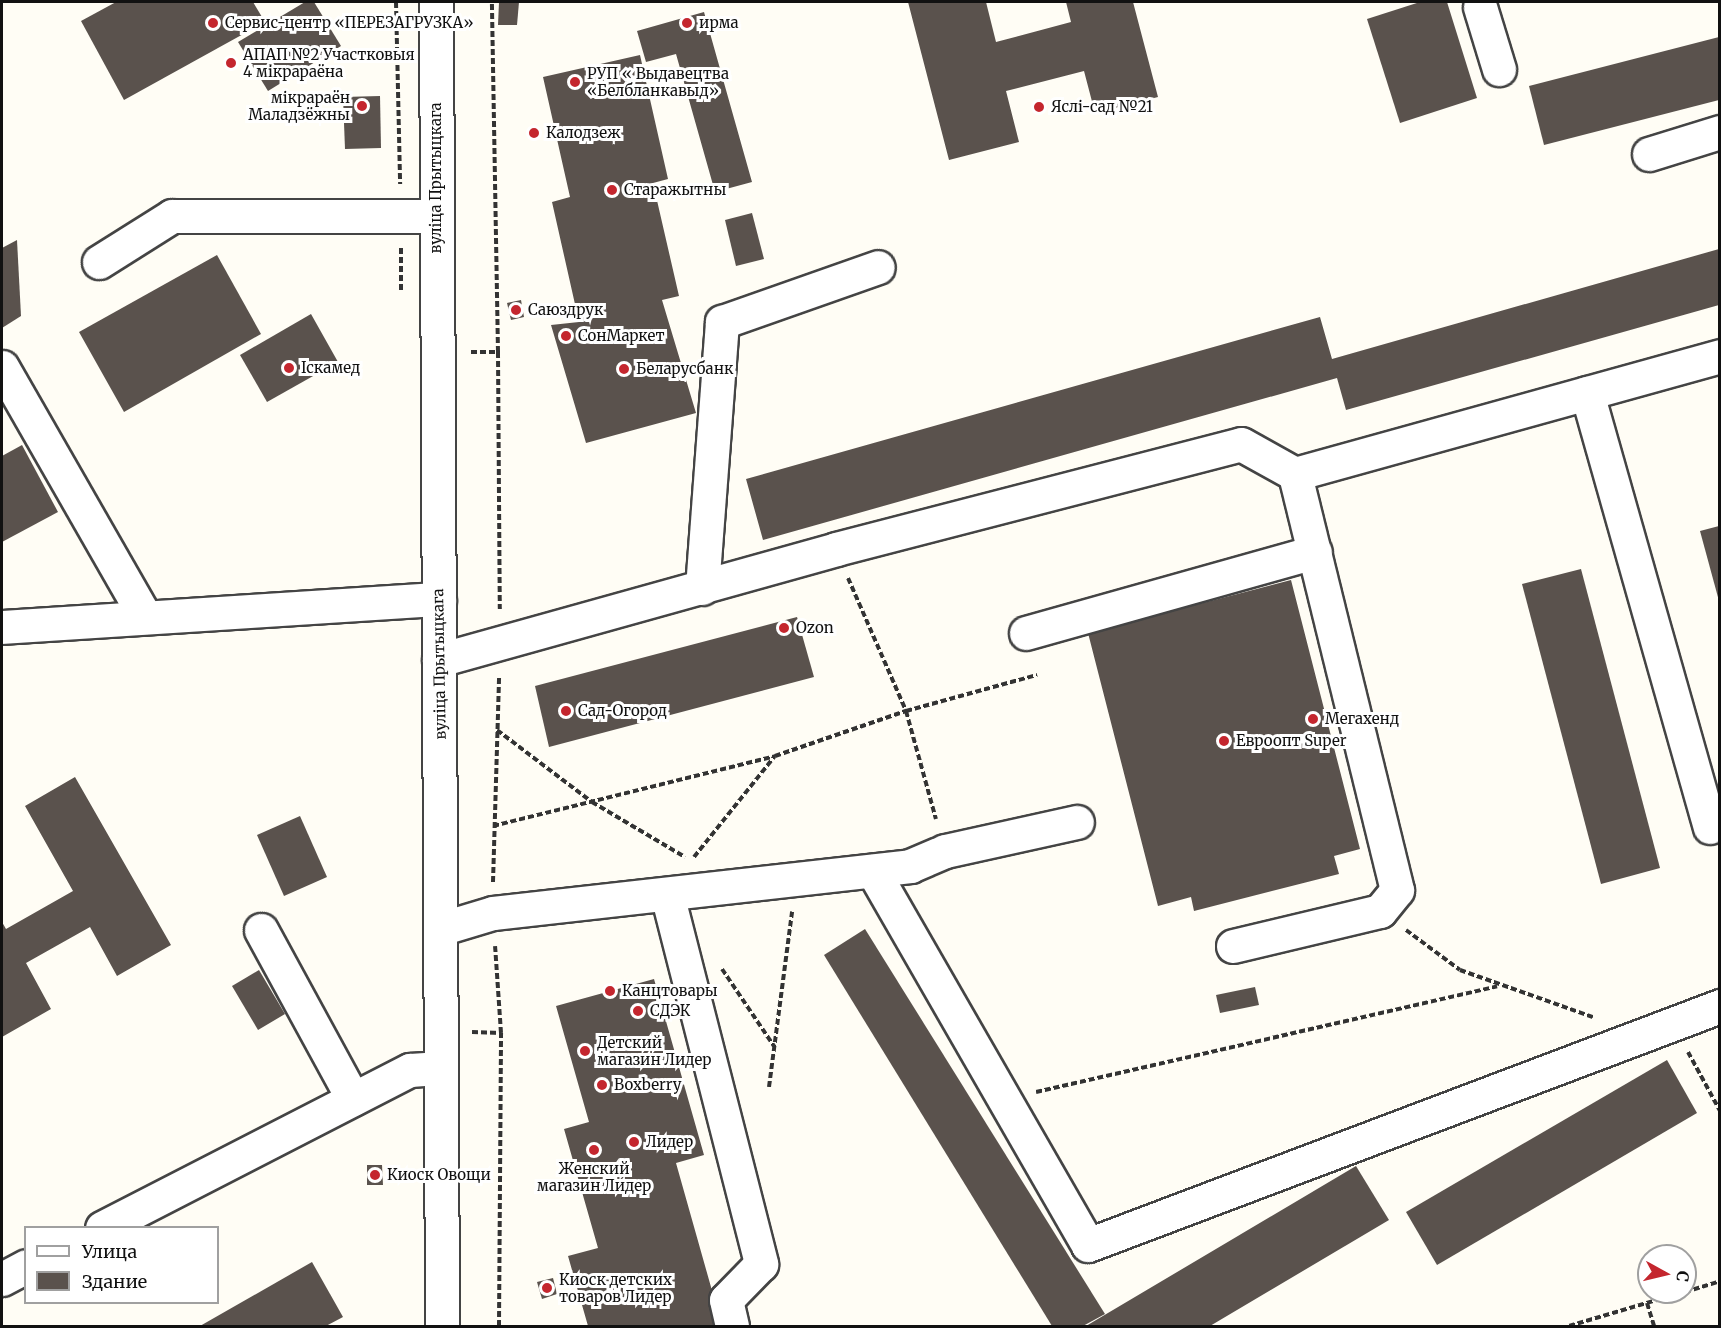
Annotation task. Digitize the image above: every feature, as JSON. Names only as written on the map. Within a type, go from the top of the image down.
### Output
[{"type":"street","name":"вуліца Прытыцкага","points":[[436,2],[442,928],[442,1326]]},
{"type":"street","points":[[1487,3],[1499,69]]},
{"type":"street","points":[[1649,154],[1719,132]]},
{"type":"street","points":[[99,262],[172,216],[436,216]]},
{"type":"street","points":[[702,588],[722,322],[878,267]]},
{"type":"street","points":[[439,660],[836,549],[1241,444],[1295,474],[1719,356]]},
{"type":"street","points":[[2,367],[145,617]]},
{"type":"street","points":[[1587,393],[1710,827]]},
{"type":"street","points":[[1233,946],[1380,911],[1397,890],[1395,873],[1295,474]]},
{"type":"street","points":[[1026,633],[1315,552]]},
{"type":"street","points":[[2,627],[439,599]]},
{"type":"street","points":[[442,928],[493,913],[797,881],[910,866],[945,851],[1077,822]]},
{"type":"street","points":[[873,871],[1088,1245],[1719,1006]]},
{"type":"street","points":[[667,894],[761,1264],[726,1300],[732,1326]]},
{"type":"street","points":[[261,930],[353,1099]]},
{"type":"street","points":[[104,1226],[410,1070],[441,1068]]},
{"type":"street","points":[[2,1279],[24,1267]]},
{"type":"path","points":[[396,2],[398,82]]},
{"type":"path","points":[[836,549],[906,711],[945,851]]},
{"type":"path","points":[[492,826],[775,756],[906,711],[1037,675]]},
{"type":"path","points":[[497,730],[592,802],[691,861]]},
{"type":"path","points":[[769,1087],[797,881]]},
{"type":"path","points":[[1380,911],[1460,970],[1497,986],[1660,1029],[1719,1111]]},
{"type":"path","points":[[1030,1094],[1497,986]]},
{"type":"path","points":[[499,1326],[501,1033]]},
{"type":"path","points":[[1697,1288],[1719,1281]]},
{"type":"path","points":[[1569,1326],[1644,1304]]},
{"type":"path","points":[[1647,1304],[1654,1326]]},
{"type":"building","points":[[116,2],[253,2],[265,22],[124,100],[81,21]]},
{"type":"building","points":[[305,2],[314,2],[341,46],[268,91],[238,42]]},
{"type":"building","points":[[499,2],[519,2],[517,25],[498,25]]},
{"type":"building","name":"Яслі-сад №21","points":[[908,2],[986,2],[996,42],[1071,22],[1066,2],[1133,2],[1158,97],[1095,113],[1084,71],[1006,91],[1019,142],[949,160]]},
{"type":"building","points":[[1420,2],[1447,2],[1477,98],[1400,123],[1367,19]]},
{"type":"building","points":[[704,12],[752,182],[715,192],[676,54],[646,62],[637,31]]},
{"type":"building","points":[[1719,37],[1719,100],[1544,145],[1529,86]]},
{"type":"building","name":"Старажытны","points":[[640,55],[668,179],[653,183],[679,296],[662,300],[696,413],[586,443],[551,325],[579,322],[552,202],[570,197],[543,77]]},
{"type":"building","points":[[380,96],[381,148],[345,149],[343,97]]},
{"type":"building","points":[[752,213],[764,259],[736,266],[725,220]]},
{"type":"building","points":[[17,240],[21,316],[2,328],[2,248]]},
{"type":"building","points":[[1719,249],[1719,305],[1346,410],[1337,378],[763,540],[746,479],[1320,317],[1332,359]]},
{"type":"building","points":[[217,255],[261,334],[124,412],[79,332]]},
{"type":"building","name":"Саюздрук","points":[[521,300],[524,317],[511,320],[507,303]]},
{"type":"building","points":[[311,314],[338,362],[267,402],[240,355]]},
{"type":"building","points":[[22,445],[58,512],[2,542],[2,456]]},
{"type":"building","points":[[1719,526],[1719,601],[1700,531]]},
{"type":"building","points":[[1581,569],[1660,868],[1601,884],[1522,584]]},
{"type":"building","name":"Евроопт Super","points":[[1291,580],[1360,849],[1334,856],[1339,874],[1194,911],[1191,897],[1158,906],[1088,633]]},
{"type":"building","points":[[797,617],[814,677],[549,747],[535,686]]},
{"type":"building","points":[[75,777],[171,945],[117,976],[90,927],[26,963],[51,1009],[2,1037],[2,922],[6,929],[73,891],[25,806]]},
{"type":"building","points":[[300,816],[327,877],[284,896],[257,835]]},
{"type":"building","points":[[865,929],[1105,1314],[1083,1326],[1052,1326],[824,955]]},
{"type":"building","points":[[259,970],[285,1014],[258,1030],[232,986]]},
{"type":"building","name":"Лидер","points":[[654,979],[704,1155],[676,1163],[722,1326],[588,1326],[568,1256],[598,1248],[564,1129],[589,1122],[556,1006]]},
{"type":"building","points":[[1255,987],[1259,1005],[1220,1013],[1216,995]]},
{"type":"building","points":[[1667,1060],[1697,1113],[1437,1265],[1406,1212]]},
{"type":"building","name":"Киоск Овощи","points":[[367,1165],[382,1165],[383,1185],[367,1185]]},
{"type":"building","points":[[1356,1166],[1389,1220],[1210,1326],[1086,1326]]},
{"type":"building","points":[[312,1262],[343,1317],[326,1326],[200,1326]]},
{"type":"building","name":"Киоск детских товаров Лидер","points":[[553,1278],[557,1294],[542,1299],[537,1282]]},
{"type":"place","name":"Сервис-центр «ПЕРЕЗАГРУЗКА»","points":[[213,23]]},
{"type":"place","name":"ирма","points":[[687,23]]},
{"type":"place","name":"АПАП №2 Участковыя 4 мікрараёна","points":[[231,63]]},
{"type":"place","name":"РУП « Выдавецтва «Белбланкавыд»","points":[[575,82]]},
{"type":"place","name":"мікрараён Маладзёжны","points":[[362,106]]},
{"type":"place","name":"Яслі-сад №21","points":[[1039,107]]},
{"type":"place","name":"Калодзеж","points":[[534,133]]},
{"type":"place","name":"Старажытны","points":[[612,190]]},
{"type":"place","name":"Саюздрук","points":[[516,310]]},
{"type":"place","name":"СонМаркет","points":[[566,336]]},
{"type":"place","name":"Іскамед","points":[[289,368]]},
{"type":"place","name":"Беларусбанк","points":[[624,369]]},
{"type":"place","name":"Ozon","points":[[784,628]]},
{"type":"place","name":"Сад-Огород","points":[[566,711]]},
{"type":"place","name":"Мегахенд","points":[[1313,719]]},
{"type":"place","name":"Евроопт Super","points":[[1224,741]]},
{"type":"place","name":"Канцтовары","points":[[610,991]]},
{"type":"place","name":"СДЭК","points":[[638,1011]]},
{"type":"place","name":"Детский магазин Лидер","points":[[585,1051]]},
{"type":"place","name":"Boxberry","points":[[602,1085]]},
{"type":"place","name":"Лидер","points":[[634,1142]]},
{"type":"place","name":"Женский магазин Лидер","points":[[594,1150]]},
{"type":"place","name":"Киоск Овощи","points":[[375,1175]]},
{"type":"place","name":"Киоск детских товаров Лидер","points":[[547,1288]]}]
